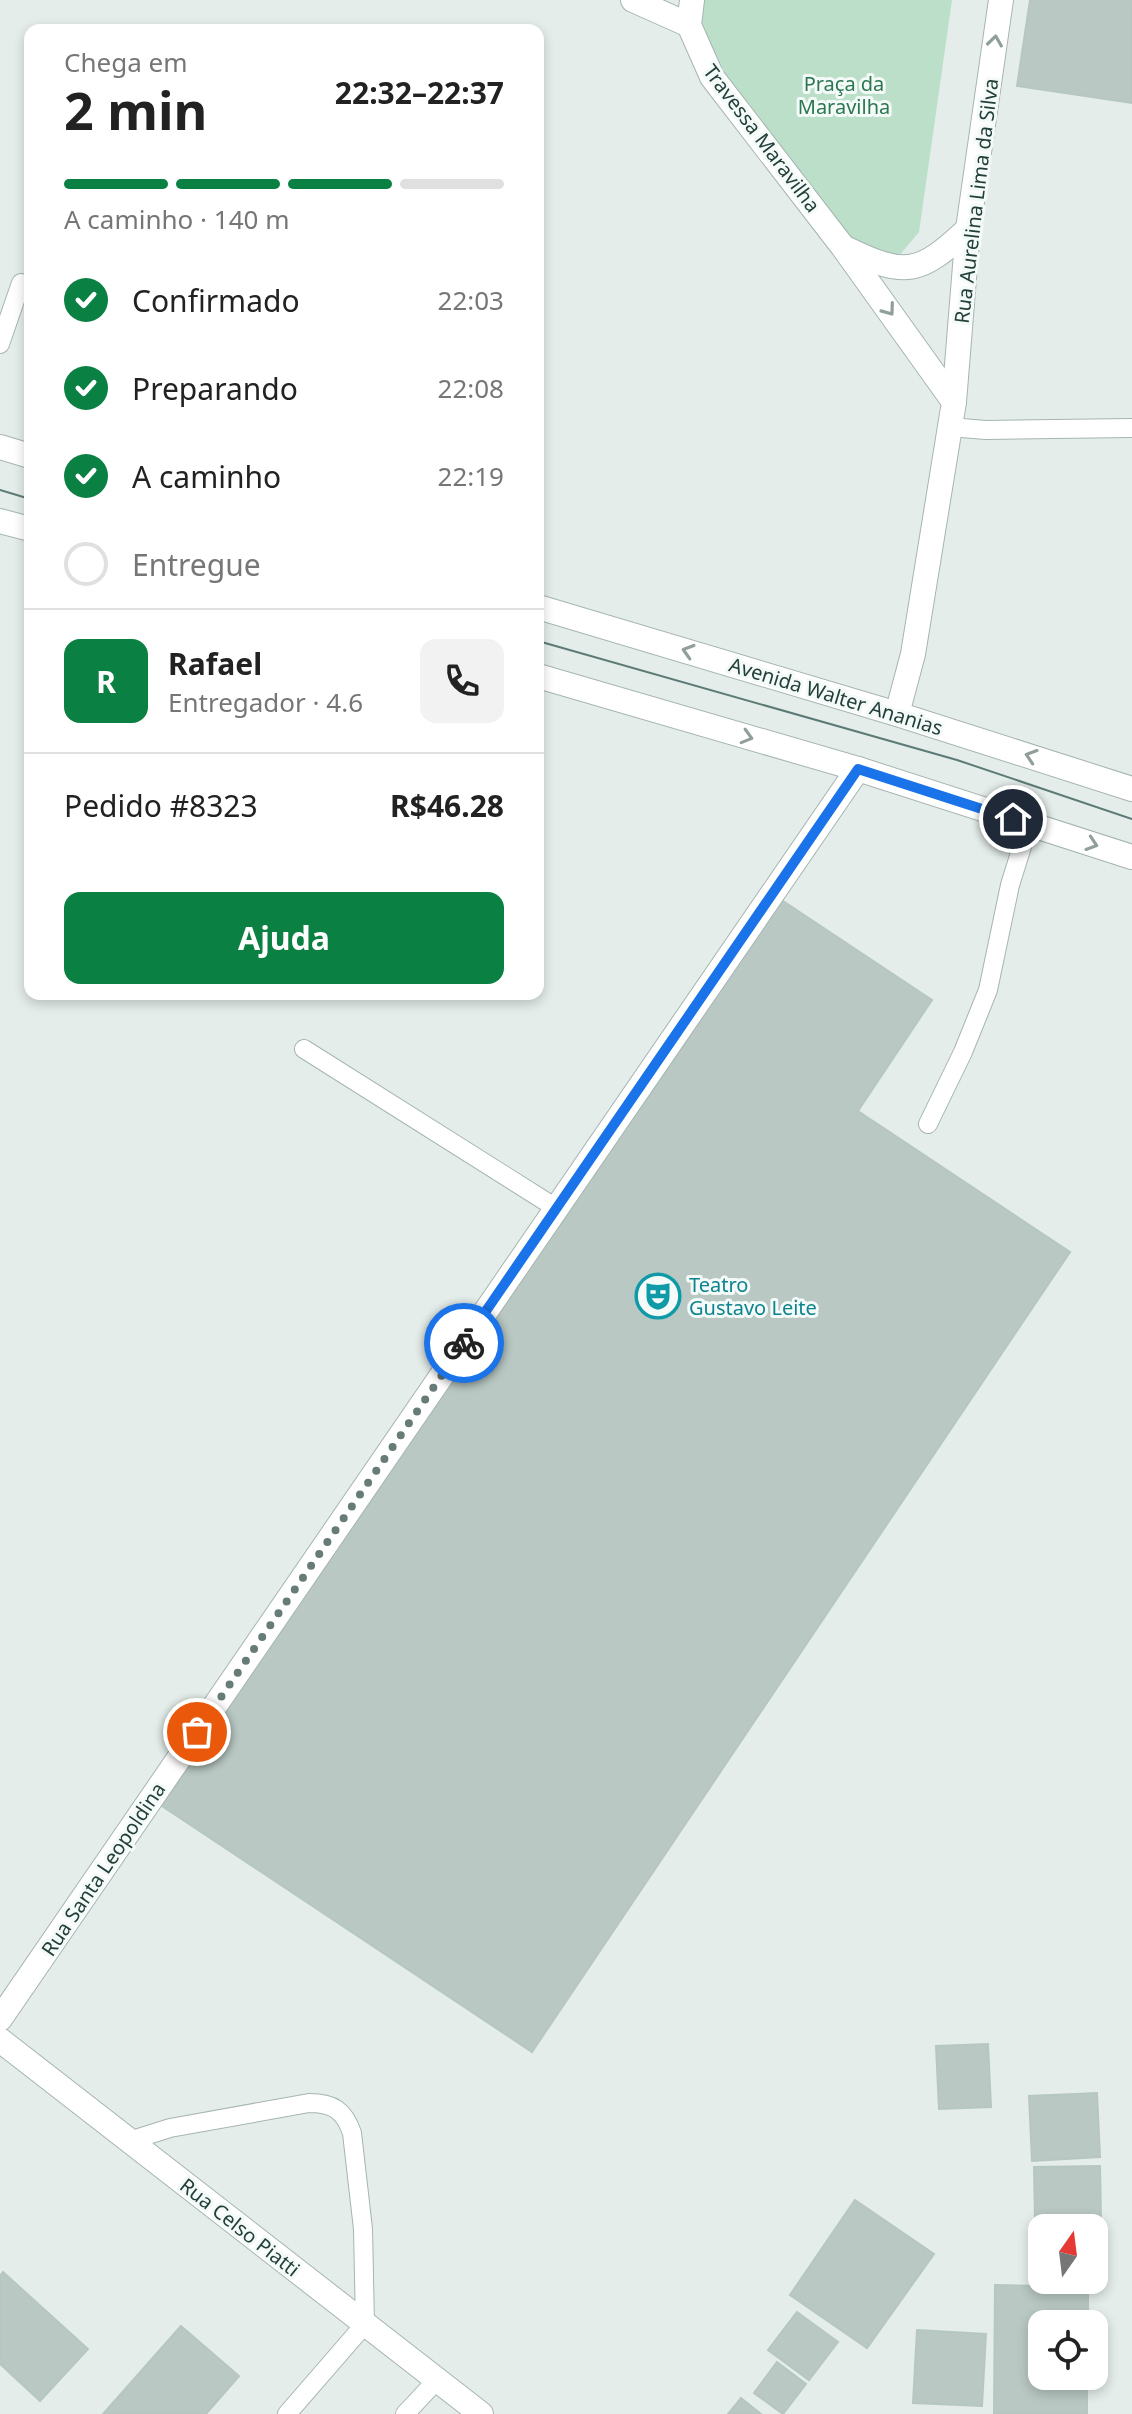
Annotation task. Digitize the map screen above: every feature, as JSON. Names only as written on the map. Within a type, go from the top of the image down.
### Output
[{"type":"street","points":[[633,0],[689,25],[692,0]]},
{"type":"street","name":"Rua Aurelina Lima da Silva","points":[[897,714],[913,654],[954,402],[968,229],[1001,0]]},
{"type":"street","name":"Travessa Maravilha","points":[[689,25],[712,77],[843,247]]},
{"type":"street","points":[[843,247],[872,261],[896,267],[915,267],[937,258],[968,229]]},
{"type":"street","points":[[843,247],[954,402]]},
{"type":"street","points":[[0,447],[24,454]]},
{"type":"street","points":[[0,521],[24,527]]},
{"type":"street","name":"Avenida Walter Ananias","points":[[544,609],[897,714],[1132,789]]},
{"type":"street","points":[[544,678],[858,769],[1132,857]]},
{"type":"street","name":"Rua Santa Leopoldina","points":[[0,2019],[858,769]]},
{"type":"street","name":"Rua Celso Piatti","points":[[0,2040],[481,2414]]},
{"type":"lane","points":[[0,344],[21,283]]},
{"type":"lane","points":[[950,427],[986,430],[1132,428]]},
{"type":"lane","points":[[928,1124],[963,1052],[988,990],[1010,885],[1029,824]]},
{"type":"lane","points":[[304,1049],[556,1208]]},
{"type":"lane","points":[[129,2141],[170,2128],[309,2103],[325,2103],[347,2118],[352,2133],[363,2229],[365,2324],[287,2414]]},
{"type":"lane","points":[[405,2414],[437,2380]]},
{"type":"green space","name":"Praça da Maravilha","points":[[691,0],[952,0],[919,232],[893,263],[852,266],[673,14]]},
{"type":"building","points":[[1030,0],[1132,0],[1132,103],[1017,86]]},
{"type":"building","points":[[774,895],[932,1000],[858,1111],[1070,1252],[532,2052],[162,1806]]},
{"type":"building","points":[[988,2044],[991,2107],[939,2109],[936,2046]]},
{"type":"building","points":[[1097,2093],[1100,2157],[1032,2161],[1029,2096]]},
{"type":"building","points":[[1100,2166],[1101,2214],[1035,2214],[1034,2167]]},
{"type":"building","points":[[855,2200],[934,2254],[867,2348],[790,2295]]},
{"type":"building","points":[[3,2272],[88,2349],[40,2401],[0,2364],[0,2276]]},
{"type":"building","points":[[995,2285],[1028,2286],[1028,2294],[1088,2294],[1088,2310],[1028,2310],[1028,2390],[1087,2390],[1087,2414],[994,2414]]},
{"type":"building","points":[[797,2312],[838,2342],[809,2380],[768,2350]]},
{"type":"building","points":[[181,2326],[239,2376],[206,2414],[103,2414]]},
{"type":"building","points":[[917,2330],[986,2334],[982,2406],[913,2403]]},
{"type":"building","points":[[777,2362],[806,2384],[783,2414],[754,2393]]},
{"type":"building","points":[[741,2398],[761,2414],[728,2414]]},
{"type":"tram line","points":[[0,490],[24,497]]},
{"type":"tram line","points":[[544,643],[957,760],[1132,819]]},
{"type":"way so far","points":[[197,1732],[464,1343]]},
{"type":"place","name":"Teatro Gustavo Leite","points":[[658,1296]]},
{"type":"route","points":[[464,1343],[858,769],[1013,819]]}]
